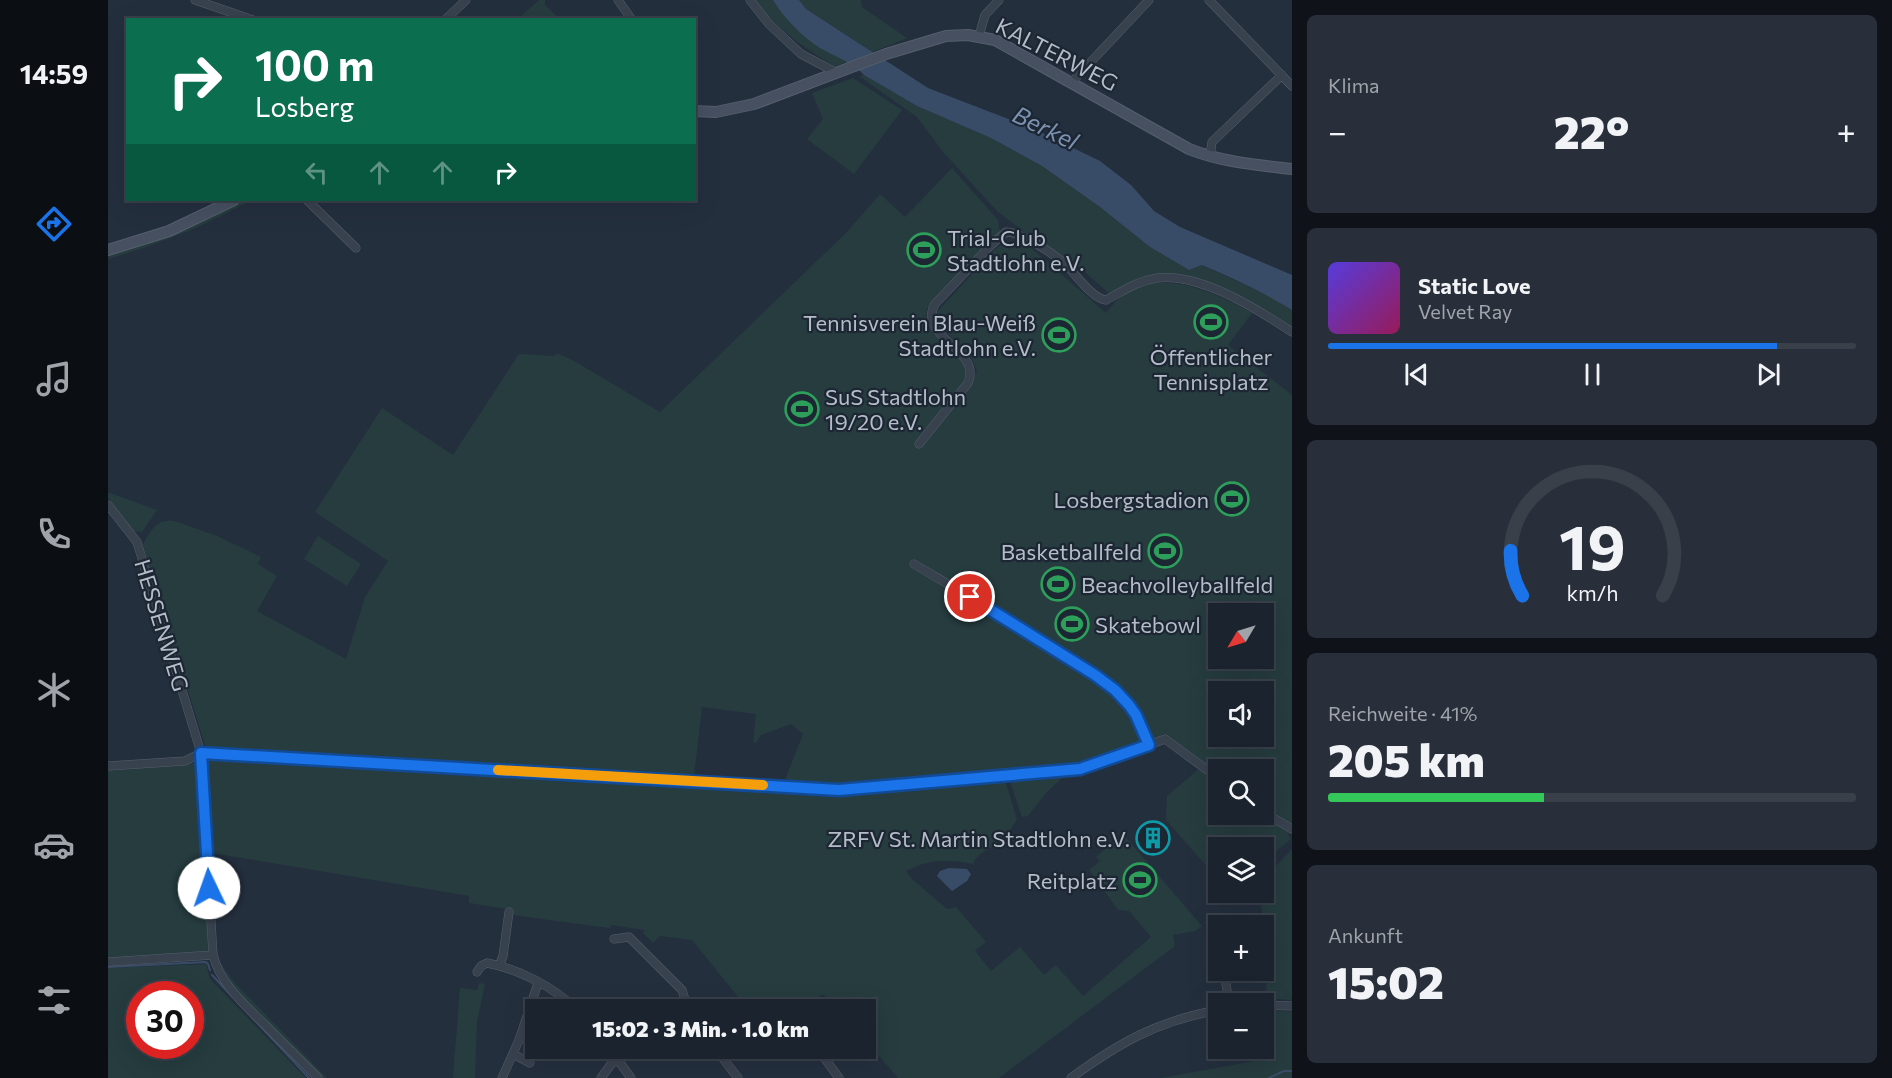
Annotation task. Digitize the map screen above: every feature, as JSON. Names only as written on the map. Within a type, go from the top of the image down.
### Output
[{"type":"street","points":[[195,0],[247,18]]},
{"type":"street","points":[[447,18],[466,0]]},
{"type":"street","points":[[618,0],[631,18]]},
{"type":"street","points":[[750,0],[781,37],[801,54],[837,73]]},
{"type":"street","points":[[979,36],[985,15],[999,0]]},
{"type":"street","points":[[1072,82],[1149,0]]},
{"type":"street","points":[[1209,0],[1292,86]]},
{"type":"street","name":"KALTERWEG","points":[[696,111],[716,112],[754,104],[886,54],[946,36],[979,36],[994,40],[1189,149],[1210,156],[1292,170]]},
{"type":"street","points":[[1210,156],[1212,142],[1281,75]]},
{"type":"street","points":[[108,249],[169,231],[232,201]]},
{"type":"street","points":[[309,201],[356,248]]},
{"type":"street","points":[[918,444],[968,383],[972,369],[935,328],[931,318],[932,311],[935,304],[1006,232],[1018,234],[1062,261],[1091,292],[1102,300],[1136,284],[1157,278],[1179,279],[1222,292],[1292,332]]},
{"type":"street","name":"HESSENWEG","points":[[108,505],[137,542],[201,753],[213,955],[216,968],[226,984],[318,1078]]},
{"type":"street","points":[[914,564],[990,608],[1115,690],[1133,710],[1149,745]]},
{"type":"street","points":[[108,766],[185,760],[201,753],[839,790],[1080,769],[1165,739],[1208,771]]},
{"type":"street","points":[[1274,818],[1292,829]]},
{"type":"street","points":[[499,966],[503,956],[509,912]]},
{"type":"street","points":[[614,939],[629,937],[682,990],[685,999]]},
{"type":"street","points":[[108,962],[213,955]]},
{"type":"street","points":[[477,972],[487,963],[516,971],[564,999]]},
{"type":"street","points":[[502,1078],[513,1054],[537,983]]},
{"type":"street","points":[[1274,1005],[1292,1006]]},
{"type":"street","points":[[1071,1078],[1133,1037],[1172,1020],[1208,1012]]},
{"type":"street","points":[[513,1054],[530,1063]]},
{"type":"street","points":[[601,1078],[617,1059],[631,1078]]},
{"type":"street","points":[[724,1059],[738,1078]]},
{"type":"street","points":[[825,1059],[839,1078]]},
{"type":"green space","points":[[539,0],[545,0],[545,5],[559,18],[524,18],[521,16]]},
{"type":"green space","points":[[754,0],[773,0],[776,5],[848,62],[834,66],[811,51],[781,29]]},
{"type":"green space","points":[[799,0],[861,0],[862,7],[907,38],[873,52],[806,9]]},
{"type":"green space","points":[[864,75],[917,106],[991,138],[1042,166],[1100,207],[1150,247],[1189,270],[1202,265],[1269,296],[1292,310],[1292,326],[1245,299],[1162,277],[1109,293],[1079,267],[1023,231],[997,211],[943,152],[917,117],[859,76]]},
{"type":"green space","points":[[853,78],[902,110],[854,174],[807,139],[823,119],[812,93]]},
{"type":"green space","points":[[952,168],[998,220],[1000,232],[927,309],[926,318],[934,334],[967,369],[964,382],[916,441],[920,446],[971,384],[977,371],[972,359],[940,325],[936,319],[937,312],[995,249],[1004,244],[1017,242],[1026,244],[1106,313],[1120,298],[1138,288],[1154,283],[1171,283],[1205,291],[1252,313],[1228,345],[1292,395],[1292,826],[1274,815],[1274,759],[1208,759],[1208,768],[1163,734],[1154,740],[1149,738],[1130,703],[1093,676],[1133,714],[1141,733],[1142,744],[1067,767],[843,786],[784,782],[803,734],[791,724],[761,735],[756,743],[753,742],[756,714],[702,707],[694,777],[214,749],[205,745],[143,545],[151,530],[163,522],[175,521],[217,536],[261,557],[258,564],[277,576],[257,611],[346,659],[365,597],[388,561],[315,512],[382,408],[453,455],[519,354],[554,356],[557,353],[660,412],[846,233],[880,194],[905,217]]},
{"type":"green space","points":[[239,201],[249,201],[182,234],[108,259],[108,252],[210,217]]},
{"type":"green space","points":[[108,493],[157,510],[142,532],[133,531],[108,498]]},
{"type":"green space","points":[[318,536],[361,564],[347,586],[304,559]]},
{"type":"green space","points":[[214,757],[843,794],[1005,780],[1017,819],[1002,839],[979,855],[973,864],[938,861],[906,871],[947,909],[956,907],[986,942],[975,951],[991,971],[1020,947],[1044,975],[1056,965],[1083,996],[1151,937],[1129,911],[1118,910],[1089,870],[1100,861],[1096,857],[1123,834],[1202,926],[1195,931],[1173,935],[1175,946],[999,1078],[898,1078],[876,1053],[876,999],[828,999],[823,994],[816,999],[740,999],[692,940],[660,936],[653,943],[643,933],[645,930],[612,925],[609,928],[512,915],[507,909],[469,903],[469,896],[212,853],[207,762]]},
{"type":"green space","points":[[194,760],[198,762],[208,949],[206,954],[108,958],[108,770],[194,763]]},
{"type":"green space","points":[[1200,768],[1208,774],[1208,825],[1274,825],[1274,822],[1287,832],[1291,839],[1274,853],[1274,837],[1208,837],[1208,868],[1166,820],[1167,796]]},
{"type":"green space","points":[[1065,775],[1046,793],[1028,816],[1022,817],[1009,779]]},
{"type":"green space","points":[[1292,849],[1291,1000],[1274,999],[1274,993],[1267,993],[1266,981],[1274,981],[1274,915],[1262,915],[1261,903],[1274,903],[1274,868]]},
{"type":"green space","points":[[219,961],[233,981],[327,1078],[322,1078],[234,987]]},
{"type":"green space","points":[[206,964],[210,979],[306,1078],[108,1078],[108,968]]},
{"type":"green space","points":[[479,983],[485,984],[477,1022],[475,1078],[453,1078],[460,988],[477,990]]},
{"type":"green space","points":[[1274,1010],[1292,1012],[1292,1078],[1161,1078],[1274,1059]]},
{"type":"water","points":[[773,0],[799,0],[806,9],[928,88],[1034,129],[1100,161],[1131,185],[1154,211],[1180,227],[1292,275],[1292,310],[1202,265],[1189,270],[1150,247],[1100,207],[1042,166],[991,138],[917,106],[817,46],[796,28]]},
{"type":"water","points":[[949,868],[967,869],[971,874],[967,881],[952,891],[937,876],[940,871]]},
{"type":"waterway","points":[[108,967],[206,962],[210,970]]},
{"type":"waterway","points":[[212,975],[309,1078]]},
{"type":"waterway","points":[[1269,1078],[1284,1071],[1292,1071]]},
{"type":"slow traffic","points":[[498,770],[763,785]]},
{"type":"place","name":"Trial-Club Stadtlohn e.V.","points":[[924,250]]},
{"type":"place","name":"Öffentlicher Tennisplatz","points":[[1211,322]]},
{"type":"place","name":"Tennisverein Blau-Weiß Stadtlohn e.V.","points":[[1059,335]]},
{"type":"place","name":"SuS Stadtlohn 19/20 e.V.","points":[[802,409]]},
{"type":"place","name":"Losbergstadion","points":[[1232,499]]},
{"type":"place","name":"Basketballfeld","points":[[1165,551]]},
{"type":"place","name":"Beachvolleyballfeld","points":[[1058,584]]},
{"type":"place","name":"Skatebowl","points":[[1072,624]]},
{"type":"place","name":"ZRFV St. Martin Stadtlohn e.V.","points":[[1153,838]]},
{"type":"place","name":"Reitplatz","points":[[1140,880]]},
{"type":"route","points":[[209,888],[201,753],[839,790],[1080,769],[1149,745],[1136,715],[1115,690],[1095,675],[970,597]]},
{"type":"water label","name":"Berkel","points":[[1046,127]]}]
